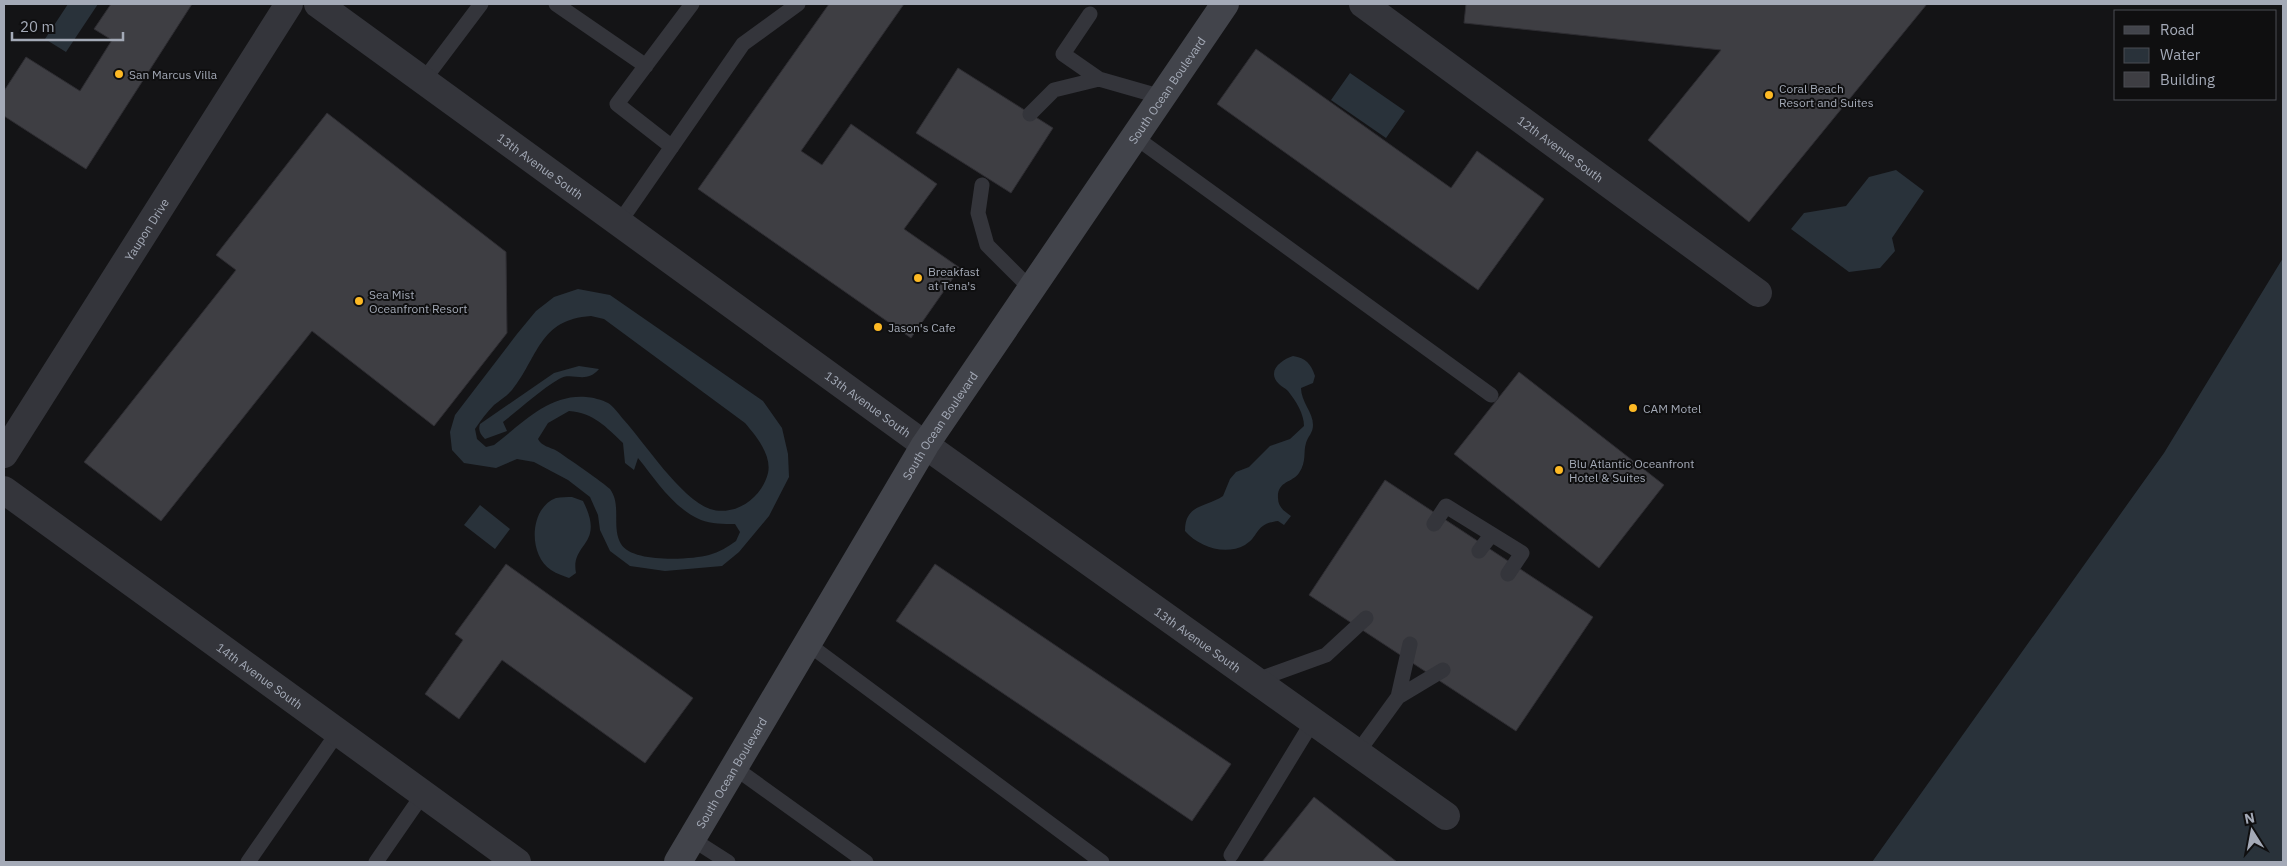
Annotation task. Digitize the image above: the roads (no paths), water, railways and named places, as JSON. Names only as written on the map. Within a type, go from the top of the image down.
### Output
[{"type":"main road","name":"South Ocean Boulevard","points":[[678,862],[925,445],[1225,4]]},
{"type":"street","name":"Yaupon Drive","points":[[4,454],[289,4]]},
{"type":"street","name":"13th Avenue South","points":[[318,4],[925,445],[1446,816]]},
{"type":"street","name":"12th Avenue South","points":[[1363,4],[1758,294]]},
{"type":"street","name":"14th Avenue South","points":[[4,490],[517,862]]},
{"type":"lane","points":[[423,80],[481,4]]},
{"type":"lane","points":[[556,4],[646,66]]},
{"type":"lane","points":[[672,147],[617,104],[692,4]]},
{"type":"lane","points":[[619,223],[743,44],[798,4]]},
{"type":"lane","points":[[1090,14],[1063,54],[1099,79],[1162,97]]},
{"type":"lane","points":[[1030,114],[1054,90],[1099,79]]},
{"type":"lane","points":[[1135,137],[1491,395]]},
{"type":"lane","points":[[982,185],[978,213],[987,244],[1031,289]]},
{"type":"lane","points":[[1434,524],[1446,506],[1491,535],[1522,552],[1508,574]]},
{"type":"lane","points":[[1479,551],[1491,535]]},
{"type":"lane","points":[[1257,680],[1326,655],[1366,618]]},
{"type":"lane","points":[[808,644],[1102,862]]},
{"type":"lane","points":[[1398,697],[1410,644]]},
{"type":"lane","points":[[1358,752],[1398,697],[1443,670]]},
{"type":"lane","points":[[1230,854],[1313,721]]},
{"type":"lane","points":[[248,862],[338,732]]},
{"type":"lane","points":[[735,768],[866,862]]},
{"type":"lane","points":[[376,862],[423,794]]},
{"type":"lane","points":[[692,839],[728,862]]},
{"type":"water","points":[[68,4],[98,4],[66,52],[45,39]]},
{"type":"water","points":[[1350,73],[1405,111],[1386,138],[1331,100]]},
{"type":"water","points":[[1896,170],[1924,191],[1892,238],[1895,251],[1880,268],[1849,272],[1791,229],[1804,213],[1846,206],[1869,177]]},
{"type":"water","points":[[2283,258],[2283,862],[1872,862],[2164,453]]},
{"type":"water","points":[[578,289],[610,295],[763,401],[782,428],[788,454],[789,477],[769,516],[739,552],[722,566],[665,571],[630,566],[610,551],[600,530],[598,515],[590,497],[568,480],[534,462],[517,459],[496,468],[464,463],[452,450],[450,432],[455,415],[536,311],[554,297]],"holes":[[[591,316],[604,319],[745,423],[762,446],[769,466],[765,482],[754,497],[738,508],[729,510],[719,511],[710,509],[699,503],[675,482],[614,408],[610,404],[594,398],[572,397],[548,405],[525,420],[494,445],[486,447],[477,439],[475,429],[477,426],[486,413],[512,390],[550,332],[560,324]],[[569,411],[586,415],[605,426],[623,443],[625,463],[634,470],[638,458],[666,493],[691,515],[709,522],[735,524],[740,532],[736,541],[713,554],[689,558],[649,557],[627,550],[621,544],[618,537],[614,495],[610,489],[557,451],[543,445],[538,439],[548,423]]]},
{"type":"water","points":[[1293,356],[1307,362],[1315,376],[1313,383],[1301,388],[1313,425],[1306,443],[1303,465],[1299,473],[1282,485],[1278,492],[1280,506],[1291,516],[1284,525],[1278,521],[1265,525],[1250,542],[1237,548],[1221,550],[1205,545],[1185,531],[1188,516],[1192,511],[1223,496],[1230,479],[1236,472],[1249,467],[1270,446],[1290,439],[1304,426],[1303,417],[1297,403],[1288,391],[1279,384],[1274,375],[1280,363]]},
{"type":"water","points":[[579,366],[599,369],[589,376],[569,376],[559,379],[537,394],[503,422],[507,431],[485,439],[482,435],[479,430],[480,424],[554,373]]},
{"type":"water","points":[[572,497],[583,501],[591,527],[586,542],[578,555],[576,573],[569,578],[551,570],[544,563],[538,554],[535,532],[536,521],[547,503],[556,498]]},
{"type":"water","points":[[480,505],[510,529],[495,549],[464,525]]},
{"type":"place","name":"San Marcus Villa","points":[[119,74]]},
{"type":"place","name":"Coral Beach Resort and Suites","points":[[1769,95]]},
{"type":"place","name":"Breakfast at Tena's","points":[[918,278]]},
{"type":"place","name":"Sea Mist Oceanfront Resort","points":[[359,301]]},
{"type":"place","name":"Jason's Cafe","points":[[878,327]]},
{"type":"place","name":"CAM Motel","points":[[1633,408]]},
{"type":"place","name":"Blu Atlantic Oceanfront Hotel & Suites","points":[[1559,470]]}]
